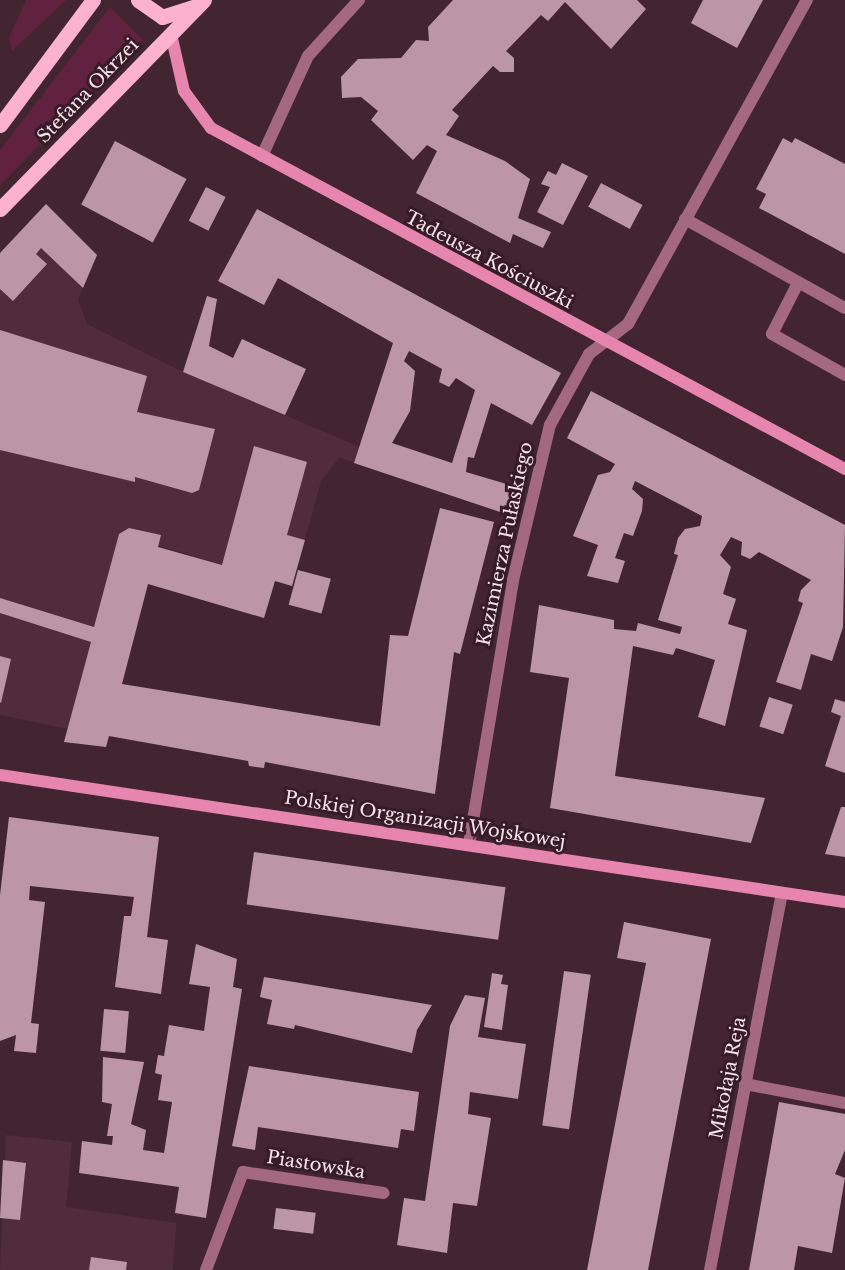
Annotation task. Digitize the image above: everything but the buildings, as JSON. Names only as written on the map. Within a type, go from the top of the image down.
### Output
[{"type":"main road","points":[[0,125],[93,0]]},
{"type":"main road","points":[[138,0],[162,17],[202,2]]},
{"type":"main road","name":"Stefana Okrzei","points":[[0,209],[202,2]]},
{"type":"street","points":[[262,156],[308,56],[359,0]]},
{"type":"street","name":"Kazimierza Pułaskiego","points":[[469,844],[513,580],[542,450],[589,354],[607,343],[628,324],[807,0]]},
{"type":"street","name":"Tadeusza Kościuszki","points":[[171,34],[173,60],[192,106],[212,128],[607,343],[845,469]]},
{"type":"street","points":[[686,219],[845,308]]},
{"type":"street","points":[[798,283],[772,334],[845,375]]},
{"type":"street","name":"Polskiej Organizacji Wojskowej","points":[[0,775],[845,902]]},
{"type":"street","name":"Mikołaja Reja","points":[[710,1270],[782,893]]},
{"type":"street","points":[[745,1084],[845,1103]]},
{"type":"street","name":"Piastowska","points":[[206,1270],[243,1172],[383,1193]]},
{"type":"shaded area","points":[[26,0],[66,0],[12,51],[9,38]]},
{"type":"shaded area","points":[[110,7],[143,40],[0,185],[0,150]]},
{"type":"shaded area","points":[[46,204],[97,255],[78,300],[87,324],[183,372],[360,447],[354,463],[340,457],[321,481],[292,586],[120,534],[68,729],[0,715],[0,253]]},
{"type":"shaded area","points":[[6,1135],[72,1142],[66,1207],[176,1223],[173,1270],[0,1270]]}]
